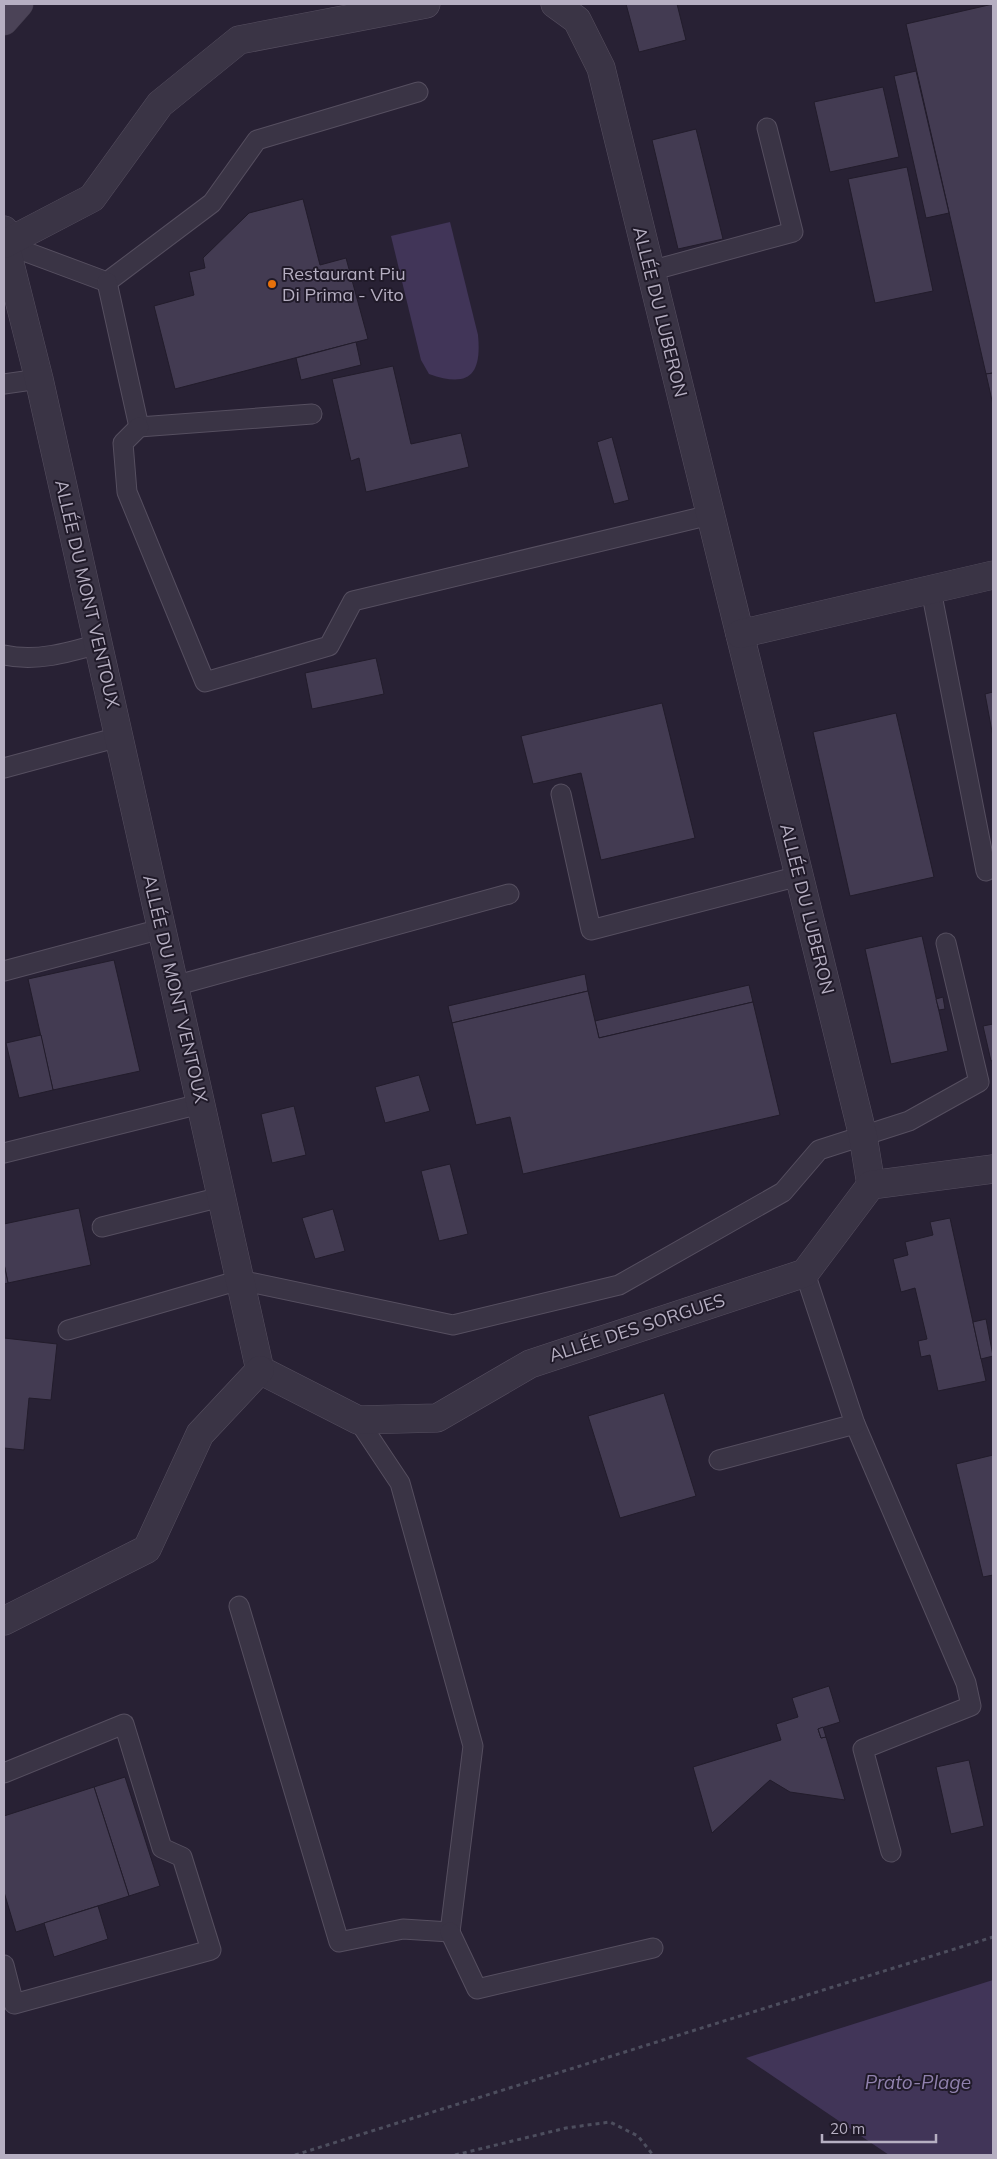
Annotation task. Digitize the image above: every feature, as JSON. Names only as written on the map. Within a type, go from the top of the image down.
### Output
[{"type":"main road","points":[[4,21],[19,4]]},
{"type":"street","points":[[4,240],[92,198],[160,104],[239,40],[426,4]]},
{"type":"street","name":"ALLÉE DU LUBERON","points":[[555,4],[577,20],[600,68],[863,1136],[871,1185]]},
{"type":"street","name":"ALLÉE DU MONT VENTOUX","points":[[4,240],[39,379],[260,1370]]},
{"type":"street","points":[[740,634],[993,575]]},
{"type":"street","points":[[805,1272],[871,1185],[993,1169]]},
{"type":"street","name":"ALLÉE DES SORGUES","points":[[260,1370],[358,1420],[437,1418],[530,1364],[805,1272]]},
{"type":"street","points":[[4,1620],[147,1549],[200,1434],[260,1370]]},
{"type":"lane","points":[[107,282],[212,203],[257,140],[418,92]]},
{"type":"lane","points":[[650,271],[793,232],[767,128]]},
{"type":"lane","points":[[4,240],[107,282]]},
{"type":"lane","points":[[107,282],[139,426]]},
{"type":"lane","points":[[4,384],[39,379]]},
{"type":"lane","points":[[312,414],[139,426],[123,443],[127,492],[205,682],[329,646],[352,601],[710,515]]},
{"type":"lane","points":[[931,590],[986,871]]},
{"type":"lane","points":[[4,656],[16,658],[56,656],[98,644]]},
{"type":"lane","points":[[4,768],[119,737]]},
{"type":"lane","points":[[561,794],[590,930],[799,876]]},
{"type":"lane","points":[[174,986],[510,894]]},
{"type":"lane","points":[[4,971],[161,929]]},
{"type":"lane","points":[[68,1330],[240,1280],[453,1324],[619,1285],[783,1192],[819,1150],[909,1121],[979,1082],[946,943]]},
{"type":"lane","points":[[4,1153],[200,1104]]},
{"type":"lane","points":[[102,1227],[222,1196]]},
{"type":"lane","points":[[805,1272],[855,1424],[966,1683],[971,1706],[863,1749],[891,1852]]},
{"type":"lane","points":[[358,1420],[400,1483],[473,1746],[450,1932],[477,1989],[652,1948]]},
{"type":"lane","points":[[719,1460],[855,1424]]},
{"type":"lane","points":[[239,1606],[339,1942],[403,1929],[450,1932]]},
{"type":"lane","points":[[4,1773],[124,1724],[162,1848],[182,1857],[210,1950],[14,2004],[4,1965]]},
{"type":"path","points":[[295,2155],[993,1937]]},
{"type":"path","points":[[455,2155],[566,2128],[610,2122],[638,2136],[653,2155]]},
{"type":"water","points":[[450,222],[478,335],[479,349],[475,369],[463,379],[454,380],[429,374],[421,360],[391,236]]},
{"type":"water","name":"Prato-Plage","points":[[993,1980],[993,2155],[889,2155],[746,2058]]},
{"type":"building","points":[[626,4],[677,4],[686,40],[639,52]]},
{"type":"building","points":[[993,4],[993,373],[986,374],[906,24]]},
{"type":"building","points":[[916,71],[949,213],[926,218],[894,76]]},
{"type":"building","points":[[883,87],[899,157],[830,172],[814,102]]},
{"type":"building","points":[[696,129],[723,239],[678,249],[652,140]]},
{"type":"building","points":[[907,167],[933,291],[875,303],[848,179]]},
{"type":"building","name":"Restaurant Piu Di Prima - Vito","points":[[303,199],[320,265],[346,258],[368,339],[175,389],[154,306],[194,295],[189,272],[205,268],[203,258],[249,213]]},
{"type":"building","points":[[356,342],[361,365],[301,380],[296,358]]},
{"type":"building","points":[[393,366],[411,444],[461,433],[469,467],[366,492],[359,458],[351,461],[332,379]]},
{"type":"building","points":[[993,373],[993,405],[986,374]]},
{"type":"building","points":[[612,437],[629,500],[614,504],[597,442]]},
{"type":"building","points":[[376,658],[384,694],[312,709],[305,673]]},
{"type":"building","points":[[993,692],[993,737],[985,694]]},
{"type":"building","points":[[662,703],[695,838],[601,860],[581,773],[533,784],[521,736]]},
{"type":"building","points":[[896,713],[934,877],[850,896],[813,732]]},
{"type":"building","points":[[922,936],[948,1051],[891,1064],[865,949]]},
{"type":"building","points":[[114,960],[140,1071],[53,1090],[28,979]]},
{"type":"building","points":[[585,974],[588,991],[452,1023],[448,1006]]},
{"type":"building","points":[[749,985],[753,1002],[599,1038],[595,1021]]},
{"type":"building","points":[[588,991],[599,1038],[753,1002],[780,1115],[523,1174],[510,1117],[476,1125],[452,1023]]},
{"type":"building","points":[[943,997],[945,1009],[939,1010],[936,999]]},
{"type":"building","points":[[993,1024],[993,1060],[991,1061],[983,1026]]},
{"type":"building","points":[[41,1035],[53,1090],[19,1098],[6,1043]]},
{"type":"building","points":[[419,1075],[430,1111],[385,1123],[375,1087]]},
{"type":"building","points":[[294,1106],[306,1155],[272,1163],[261,1114]]},
{"type":"building","points":[[450,1164],[468,1234],[439,1241],[421,1171]]},
{"type":"building","points":[[79,1208],[91,1265],[8,1283],[4,1264],[4,1224]]},
{"type":"building","points":[[333,1209],[345,1251],[315,1259],[302,1218]]},
{"type":"building","points":[[950,1218],[986,1381],[938,1391],[930,1355],[921,1357],[918,1341],[927,1339],[915,1288],[901,1292],[893,1259],[908,1255],[905,1242],[933,1235],[930,1222]]},
{"type":"building","points":[[4,1264],[8,1283],[4,1284]]},
{"type":"building","points":[[986,1319],[993,1356],[981,1359],[973,1322]]},
{"type":"building","points":[[4,1338],[57,1344],[51,1400],[29,1398],[24,1450],[4,1448]]},
{"type":"building","points":[[664,1393],[696,1496],[620,1518],[588,1416]]},
{"type":"building","points":[[993,1455],[993,1575],[983,1577],[956,1464]]},
{"type":"building","points":[[829,1686],[840,1722],[818,1729],[821,1738],[826,1737],[845,1800],[790,1792],[770,1780],[712,1833],[693,1767],[781,1740],[776,1724],[798,1717],[792,1698]]},
{"type":"building","points":[[823,1727],[826,1737],[821,1738],[818,1729]]},
{"type":"building","points":[[969,1760],[984,1826],[951,1834],[936,1767]]},
{"type":"building","points":[[125,1777],[160,1886],[129,1896],[94,1787]]},
{"type":"building","points":[[94,1787],[129,1896],[16,1932],[4,1892],[4,1816]]},
{"type":"building","points":[[98,1906],[108,1939],[54,1957],[44,1923]]},
{"type":"place","name":"Restaurant Piu Di Prima - Vito","points":[[272,284]]}]
